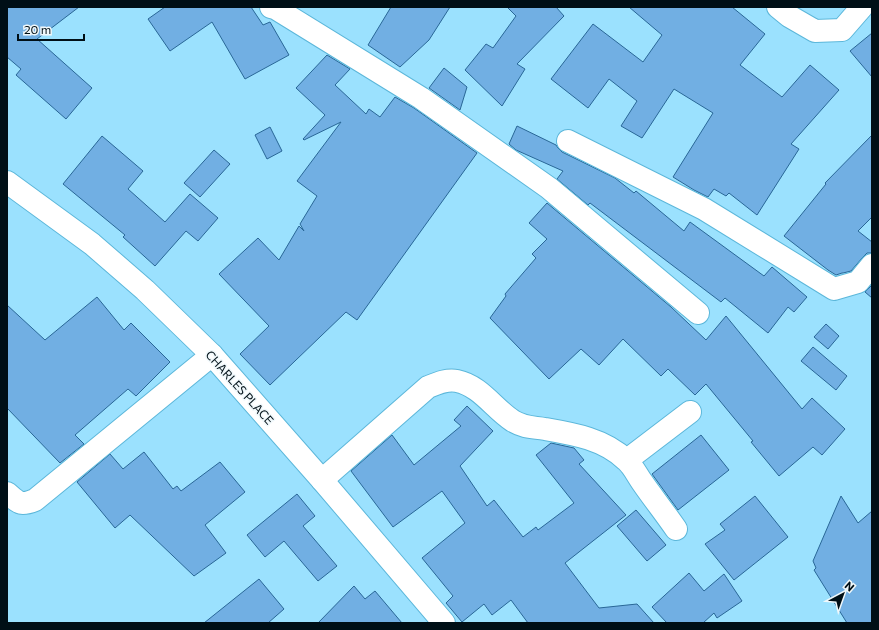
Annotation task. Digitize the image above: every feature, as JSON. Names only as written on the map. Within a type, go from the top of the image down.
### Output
[{"type":"street","points":[[271,7],[275,8],[421,98],[549,188],[698,313]]},
{"type":"street","points":[[778,7],[789,16],[815,30],[842,30],[862,7]]},
{"type":"street","points":[[568,141],[704,209],[834,290],[858,282],[872,265]]},
{"type":"street","name":"CHARLES PLACE","points":[[7,182],[92,244],[145,290],[212,355],[322,480],[444,623]]},
{"type":"street","points":[[7,493],[21,503],[26,504],[35,500],[212,355]]},
{"type":"street","points":[[322,480],[428,388],[440,382],[457,381],[469,385],[481,393],[513,421],[527,428],[543,429],[580,436],[597,441],[613,450],[627,460],[676,529]]},
{"type":"street","points":[[627,460],[690,412]]},
{"type":"building","points":[[7,7],[79,7],[37,39],[92,88],[66,119],[16,75],[21,69],[7,57]]},
{"type":"building","points":[[165,7],[251,7],[263,25],[270,22],[289,55],[245,79],[212,22],[170,51],[148,19]]},
{"type":"building","points":[[391,7],[450,7],[429,40],[400,67],[368,45]]},
{"type":"building","points":[[507,7],[556,7],[564,16],[517,64],[525,69],[502,106],[465,70],[486,44],[493,48],[516,16]]},
{"type":"building","points":[[629,7],[732,7],[765,34],[740,65],[782,97],[810,65],[839,90],[791,144],[799,149],[757,215],[729,193],[726,196],[714,189],[708,197],[673,177],[713,113],[674,89],[642,138],[621,126],[637,101],[609,79],[588,108],[551,79],[593,24],[643,62],[662,35]]},
{"type":"building","points":[[872,33],[872,77],[850,51]]},
{"type":"building","points":[[327,55],[350,69],[335,85],[366,114],[369,109],[380,117],[395,97],[414,108],[477,153],[357,320],[346,312],[270,385],[240,354],[269,326],[219,274],[258,238],[279,260],[299,226],[304,231],[300,224],[317,196],[297,181],[341,122],[304,140],[303,139],[325,115],[296,88]]},
{"type":"building","points":[[444,68],[467,87],[460,110],[429,88]]},
{"type":"building","points":[[517,126],[556,145],[562,152],[615,178],[634,193],[636,191],[684,231],[690,222],[764,276],[772,267],[807,297],[794,312],[788,307],[768,333],[725,298],[721,302],[590,203],[588,205],[557,179],[563,171],[516,150],[509,144]]},
{"type":"building","points":[[270,127],[282,151],[267,159],[255,135]]},
{"type":"building","points":[[872,135],[872,217],[858,231],[872,242],[872,253],[867,253],[851,271],[836,275],[784,236],[826,184],[825,183]]},
{"type":"building","points":[[102,136],[143,171],[128,189],[165,222],[190,194],[218,218],[198,241],[186,231],[155,266],[123,237],[125,235],[63,184]]},
{"type":"building","points":[[214,150],[230,164],[200,197],[184,183]]},
{"type":"building","points":[[547,203],[671,307],[706,340],[726,316],[802,409],[812,398],[845,429],[822,455],[813,447],[779,476],[751,442],[753,441],[706,384],[695,395],[668,369],[661,376],[623,339],[599,365],[581,349],[549,379],[490,318],[506,296],[505,294],[536,258],[532,254],[547,239],[529,223]]},
{"type":"building","points":[[872,285],[872,298],[865,292]]},
{"type":"building","points":[[97,297],[124,330],[131,323],[170,362],[136,396],[128,389],[75,435],[84,444],[60,463],[7,408],[7,305],[45,340]]},
{"type":"building","points":[[826,324],[839,336],[828,349],[814,337]]},
{"type":"building","points":[[813,347],[847,376],[836,390],[801,361]]},
{"type":"building","points":[[467,406],[493,431],[460,466],[487,506],[494,500],[523,537],[536,527],[538,530],[574,503],[536,455],[551,443],[574,448],[584,460],[579,464],[626,515],[565,563],[599,608],[637,604],[654,623],[528,623],[511,600],[492,615],[484,604],[462,622],[446,603],[453,596],[422,558],[465,523],[442,491],[393,527],[351,471],[392,435],[414,465],[461,426],[454,420]]},
{"type":"building","points":[[701,435],[729,470],[678,510],[652,474]]},
{"type":"building","points":[[144,452],[173,489],[177,486],[181,491],[220,462],[245,492],[205,525],[226,553],[194,576],[130,515],[115,528],[77,482],[110,454],[123,469]]},
{"type":"building","points":[[297,494],[315,516],[303,526],[337,566],[318,581],[284,541],[265,557],[247,535]]},
{"type":"building","points":[[755,496],[788,537],[734,580],[705,544],[725,530],[720,524]]},
{"type":"building","points":[[841,496],[858,523],[872,511],[872,623],[847,623],[814,570],[816,568],[813,561]]},
{"type":"building","points":[[636,510],[666,545],[647,561],[617,526]]},
{"type":"building","points":[[689,573],[704,591],[724,574],[742,601],[717,618],[714,613],[703,623],[667,623],[652,607]]},
{"type":"building","points":[[259,579],[284,609],[268,623],[204,623]]},
{"type":"building","points":[[354,586],[365,599],[375,591],[402,623],[318,623]]}]
